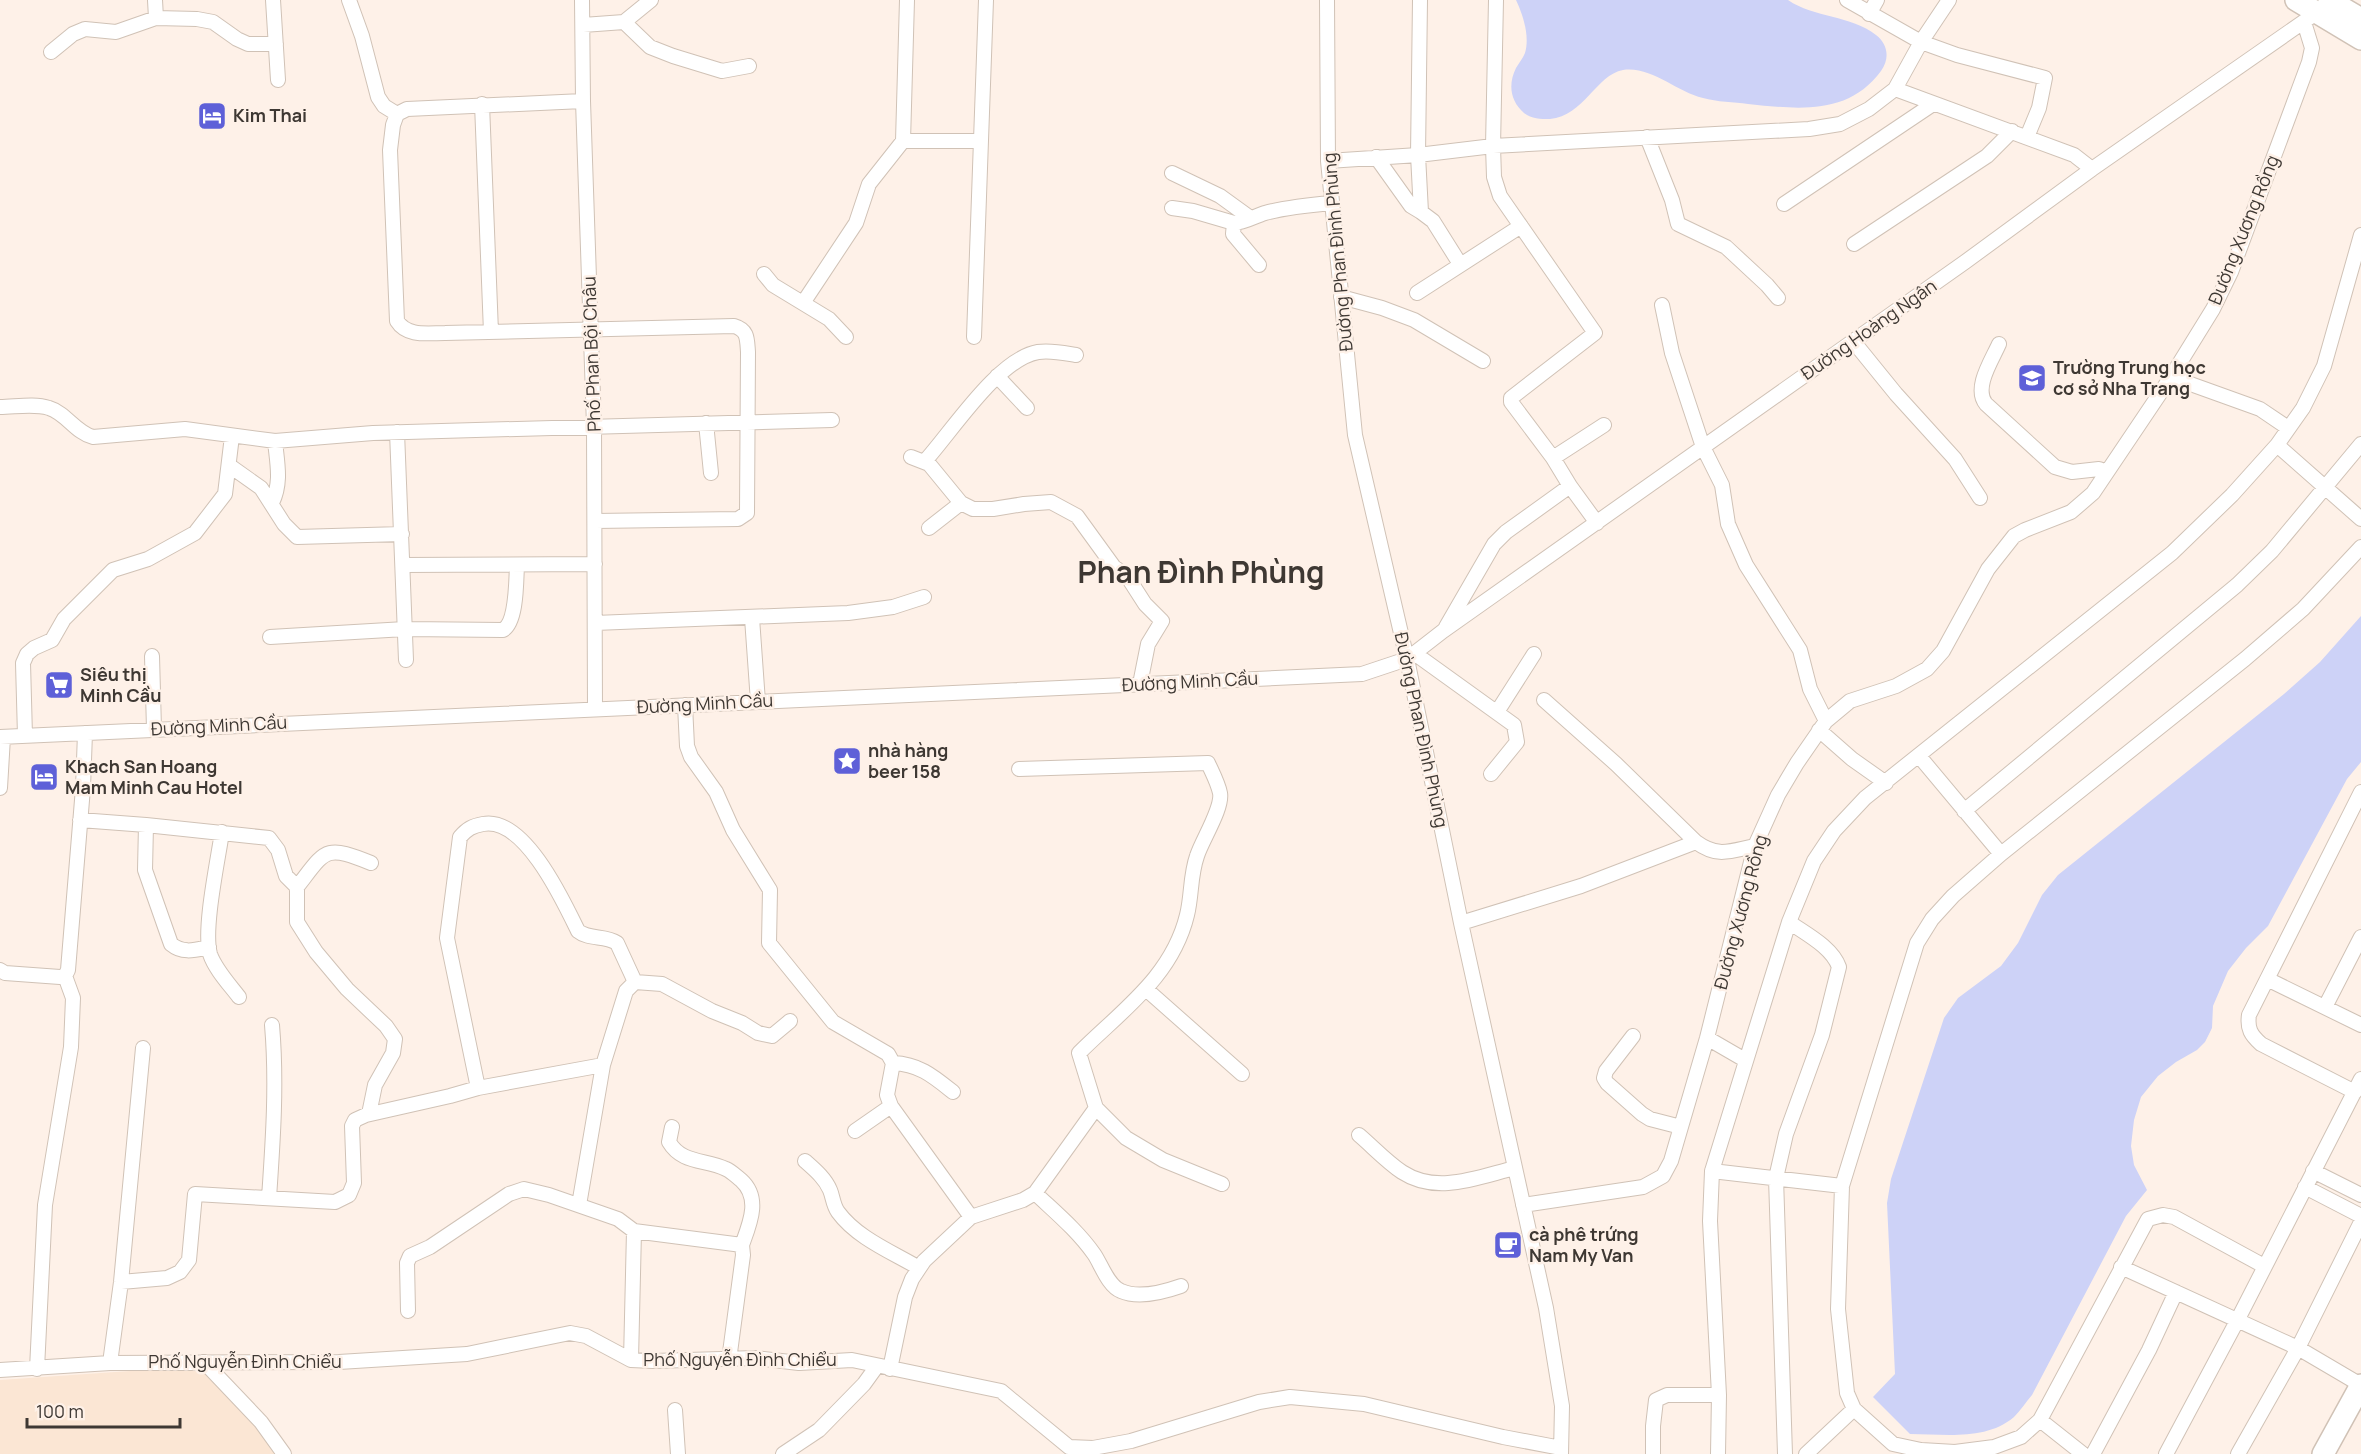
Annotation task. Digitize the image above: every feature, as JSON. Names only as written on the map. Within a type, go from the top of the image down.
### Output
[{"type":"highway","points":[[2296,0],[2361,19]]},
{"type":"highway","points":[[2323,7],[2361,39]]},
{"type":"highway","points":[[2323,1454],[2361,1385]]},
{"type":"street","points":[[155,0],[156,18]]},
{"type":"street","points":[[273,0],[278,80]]},
{"type":"street","points":[[349,0],[362,36],[378,97],[384,106],[398,114]]},
{"type":"street","name":"Phố Phan Bội Châu","points":[[582,0],[583,100],[594,426],[595,709]]},
{"type":"street","points":[[583,26],[624,22],[651,0]]},
{"type":"street","points":[[803,303],[856,223],[869,184],[903,141],[907,0]]},
{"type":"street","points":[[974,337],[986,0]]},
{"type":"street","name":"Đường Phan Đình Phùng","points":[[1327,0],[1328,161],[1355,435],[1410,656],[1461,923],[1546,1308],[1560,1395],[1561,1451]]},
{"type":"street","points":[[1420,0],[1418,155],[1422,212]]},
{"type":"street","points":[[1496,0],[1492,146],[1496,187],[1595,333],[1511,398],[1511,402],[1597,523]]},
{"type":"street","points":[[1846,0],[1921,42],[1957,55],[2045,78],[2039,108],[2027,137]]},
{"type":"street","points":[[1869,14],[1877,0]]},
{"type":"street","points":[[1328,161],[1418,155],[1492,146],[1809,129],[1840,124],[1869,109],[1894,89],[1948,0]]},
{"type":"street","name":"Đường Hoàng Ngân","points":[[1410,656],[2323,7]]},
{"type":"street","name":"Đường Xương Rồng","points":[[1523,1204],[1643,1187],[1664,1176],[1671,1161],[1707,1038],[1755,846],[1778,795],[1822,726],[1850,701],[1896,686],[1927,669],[1943,651],[1982,579],[2002,548],[2014,536],[2071,512],[2093,494],[2211,312],[2231,272],[2309,62],[2323,7]]},
{"type":"street","points":[[51,52],[73,34],[86,29],[116,32],[156,18],[197,19],[213,22],[248,44],[276,44]]},
{"type":"street","points":[[624,22],[650,46],[673,56],[722,71],[749,66]]},
{"type":"street","points":[[1894,89],[2074,155],[2092,169]]},
{"type":"street","points":[[583,100],[407,109],[398,114],[393,126],[390,150],[397,321],[404,330],[490,332],[734,326],[742,328],[747,336],[749,509],[741,518],[595,521]]},
{"type":"street","points":[[482,104],[490,332]]},
{"type":"street","points":[[1784,204],[1933,104]]},
{"type":"street","points":[[1854,244],[1987,156],[2012,131]]},
{"type":"street","points":[[1647,137],[1672,200],[1678,224],[1726,247],[1778,298]]},
{"type":"street","points":[[903,141],[981,141]]},
{"type":"street","points":[[1376,157],[1411,206],[1433,221],[1460,264]]},
{"type":"street","points":[[1172,172],[1220,196],[1249,217]]},
{"type":"street","points":[[1172,208],[1240,223],[1249,217],[1287,207],[1332,203]]},
{"type":"street","points":[[1234,223],[1233,234],[1259,265]]},
{"type":"street","points":[[1417,293],[1521,226]]},
{"type":"street","points":[[1718,1454],[1719,1395],[1710,1221],[1712,1171],[1789,922],[1814,861],[1822,846],[1865,798],[2172,553],[2232,495],[2277,445],[2302,408],[2324,366],[2357,262],[2361,235]]},
{"type":"street","points":[[764,274],[773,285],[829,319],[846,337]]},
{"type":"street","points":[[1341,297],[1382,308],[1414,320],[1483,360]]},
{"type":"street","points":[[1662,305],[1672,353],[1703,447],[1722,485],[1728,524],[1740,552],[1800,650],[1822,726],[1852,759],[1886,783]]},
{"type":"street","points":[[1853,341],[1896,394],[1955,459],[1980,498]]},
{"type":"street","points":[[1999,344],[1980,394],[1986,404],[2055,467],[2072,472],[2099,470],[2107,472]]},
{"type":"street","points":[[925,461],[997,376],[1018,360],[1040,352],[1052,351],[1076,356]]},
{"type":"street","points":[[997,376],[1027,408]]},
{"type":"street","points":[[2170,377],[2260,409],[2288,428]]},
{"type":"street","points":[[0,407],[51,408],[86,436],[93,437],[185,429],[274,441],[397,432],[832,420]]},
{"type":"street","points":[[706,423],[711,473]]},
{"type":"street","points":[[1553,458],[1604,425]]},
{"type":"street","points":[[397,432],[406,660]]},
{"type":"street","points":[[25,736],[23,663],[27,654],[34,648],[52,640],[64,619],[112,570],[148,559],[195,533],[225,494],[232,436]]},
{"type":"street","points":[[272,503],[278,490],[279,474],[274,441]]},
{"type":"street","points":[[1964,811],[2237,585],[2272,551],[2361,444]]},
{"type":"street","points":[[2277,445],[2361,519]]},
{"type":"street","points":[[911,457],[925,461],[940,475],[961,503],[980,510],[1051,502],[1077,516],[1114,567],[1127,576],[1145,604],[1162,621],[1148,644],[1140,684]]},
{"type":"street","points":[[230,466],[261,488],[284,524],[297,537],[402,534]]},
{"type":"street","points":[[1443,631],[1494,544],[1506,532],[1570,486]]},
{"type":"street","points":[[929,528],[961,503]]},
{"type":"street","points":[[2264,1266],[2174,1217],[2163,1215],[2148,1219],[2040,1420],[2021,1437],[1994,1448],[1944,1451],[1888,1449],[1854,1408],[1847,1393],[1838,1310],[1842,1186],[1917,943],[1932,919],[2001,854],[2245,659],[2302,609],[2361,547]]},
{"type":"street","points":[[403,565],[594,564]]},
{"type":"street","points":[[270,637],[405,629],[507,628],[512,619],[517,565]]},
{"type":"street","points":[[595,623],[848,613],[893,607],[924,597]]},
{"type":"street","points":[[752,618],[758,702]]},
{"type":"street","points":[[1497,711],[1534,654]]},
{"type":"street","points":[[152,656],[154,729]]},
{"type":"street","points":[[1410,656],[1497,711],[1514,725],[1517,742],[1491,774]]},
{"type":"street","name":"Đường Minh Cầu","points":[[2,737],[1362,674],[1410,656]]},
{"type":"street","points":[[1544,700],[1616,764],[1696,842],[1711,852],[1717,853],[1755,846]]},
{"type":"street","points":[[685,705],[687,746],[691,757],[716,792],[733,830],[770,890],[770,943],[833,1022],[888,1054],[894,1063],[887,1095],[891,1106],[971,1217]]},
{"type":"street","points":[[37,1369],[45,1205],[71,1047],[73,998],[65,976],[68,970],[85,733]]},
{"type":"street","points":[[0,788],[2,737]]},
{"type":"street","points":[[1919,756],[2001,854]]},
{"type":"street","points":[[1019,769],[1208,763],[1220,794],[1219,809],[1208,828],[1196,858],[1190,883],[1187,916],[1174,950],[1147,990],[1078,1053],[1096,1108],[1126,1138],[1163,1160],[1222,1184]]},
{"type":"street","points":[[2166,1454],[2358,1086],[2261,1044],[2247,1027],[2249,1015],[2361,792]]},
{"type":"street","points":[[80,820],[269,838],[278,850],[286,876],[297,887]]},
{"type":"street","points":[[478,1088],[447,938],[460,837],[466,829],[486,823],[500,824],[532,849],[578,931],[584,936],[612,940],[617,943],[635,982]]},
{"type":"street","points":[[146,825],[145,870],[171,944],[179,950],[188,951],[209,947]]},
{"type":"street","points":[[222,832],[208,935],[209,947],[218,969],[239,997]]},
{"type":"street","points":[[1461,923],[1581,886],[1696,842]]},
{"type":"street","points":[[369,1114],[375,1085],[393,1053],[395,1039],[386,1026],[347,988],[316,952],[297,922],[297,887],[323,854],[346,853],[371,862]]},
{"type":"street","points":[[1785,1454],[1776,1178],[1786,1134],[1822,1035],[1839,967],[1834,958],[1816,941],[1789,922]]},
{"type":"street","points":[[2325,1007],[2361,937]]},
{"type":"street","points":[[0,970],[5,973],[65,976]]},
{"type":"street","points":[[2267,979],[2361,1025]]},
{"type":"street","points":[[579,1205],[603,1065],[626,991],[635,982],[662,984],[688,999],[765,1035],[772,1036],[790,1021]]},
{"type":"street","points":[[1147,990],[1242,1074]]},
{"type":"street","points":[[269,1198],[275,1109],[275,1058],[272,1025]]},
{"type":"street","points":[[1633,1036],[1606,1071],[1604,1078],[1630,1105],[1650,1119],[1681,1127]]},
{"type":"street","points":[[1707,1038],[1745,1060]]},
{"type":"street","points":[[111,1363],[143,1048]]},
{"type":"street","points":[[894,1063],[909,1063],[925,1070],[952,1092]]},
{"type":"street","points":[[121,1282],[167,1278],[180,1272],[189,1260],[195,1194],[335,1202],[349,1195],[354,1183],[352,1126],[355,1120],[369,1114],[478,1088],[603,1065]]},
{"type":"street","points":[[855,1131],[891,1106]]},
{"type":"street","points":[[783,1454],[819,1430],[864,1384],[884,1368],[905,1297],[912,1279],[924,1261],[971,1217],[1023,1200],[1035,1193],[1096,1108]]},
{"type":"street","points":[[672,1127],[669,1142],[673,1150],[687,1159],[727,1169],[750,1190],[752,1196],[750,1223],[742,1245],[743,1255],[729,1359]]},
{"type":"street","points":[[1359,1135],[1402,1172],[1433,1184],[1451,1183],[1515,1168]]},
{"type":"street","points":[[805,1161],[823,1179],[830,1190],[836,1210],[848,1223],[867,1238],[919,1268]]},
{"type":"street","points":[[1712,1171],[1842,1186]]},
{"type":"street","points":[[2313,1171],[2361,1195]]},
{"type":"street","points":[[2305,1187],[2361,1216]]},
{"type":"street","points":[[408,1311],[406,1263],[410,1256],[430,1247],[509,1194],[524,1189],[618,1219],[634,1232],[742,1245]]},
{"type":"street","points":[[1035,1193],[1074,1229],[1117,1289],[1131,1294],[1159,1293],[1181,1286]]},
{"type":"street","points":[[2238,1454],[2298,1348],[2361,1222]]},
{"type":"street","points":[[631,1360],[634,1232]]},
{"type":"street","points":[[2121,1267],[2298,1348],[2361,1385]]},
{"type":"street","points":[[2093,1454],[2149,1350],[2176,1292]]},
{"type":"street","name":"Phố Nguyễn Đình Chiểu","points":[[0,1370],[111,1363],[339,1362],[467,1354],[570,1333],[586,1336],[631,1360],[653,1362],[756,1358],[799,1363],[852,1360],[1001,1391],[1069,1450],[1131,1441],[1259,1402],[1290,1397],[1364,1404],[1561,1451]]},
{"type":"street","points":[[204,1362],[261,1422],[284,1454]]},
{"type":"street","points":[[1653,1454],[1656,1400],[1666,1395],[1719,1395]]},
{"type":"street","points":[[1806,1454],[1854,1408]]},
{"type":"street","points":[[675,1410],[678,1454]]},
{"type":"street","points":[[2040,1420],[2082,1454]]},
{"type":"shaded area","points":[[202,1366],[261,1431],[278,1454],[0,1454],[0,1380]]},
{"type":"water","points":[[1516,0],[1788,0],[1809,10],[1866,28],[1883,43],[1887,57],[1881,71],[1868,86],[1837,103],[1820,106],[1785,107],[1708,99],[1693,95],[1644,72],[1623,70],[1605,79],[1572,111],[1550,119],[1536,118],[1524,113],[1513,98],[1511,86],[1513,74],[1525,53],[1527,40]]},
{"type":"water","points":[[2361,616],[2361,762],[2347,779],[2268,926],[2246,948],[2228,971],[2213,1006],[2212,1028],[2205,1042],[2158,1076],[2141,1097],[2134,1120],[2131,1146],[2134,1165],[2147,1190],[2126,1216],[2032,1395],[2014,1417],[2003,1425],[1978,1433],[1910,1434],[1873,1397],[1895,1374],[1887,1203],[1891,1179],[1944,1018],[1958,998],[2001,966],[2018,943],[2042,895],[2058,875],[2284,694],[2320,662]]},
{"type":"place","name":"Kim Thai","points":[[212,116]]},
{"type":"place","name":"Trường Trung học cơ sở Nha Trang","points":[[2032,378]]},
{"type":"place","name":"Siêu thị Minh Cầu","points":[[59,685]]},
{"type":"place","name":"nhà hàng beer 158","points":[[847,761]]},
{"type":"place","name":"Khach San Hoang Mam Minh Cau Hotel","points":[[44,777]]},
{"type":"place","name":"cà phê trứng Nam My Van","points":[[1508,1245]]},
{"type":"district","name":"Phan Đình Phùng","points":[[1201,573]]}]
